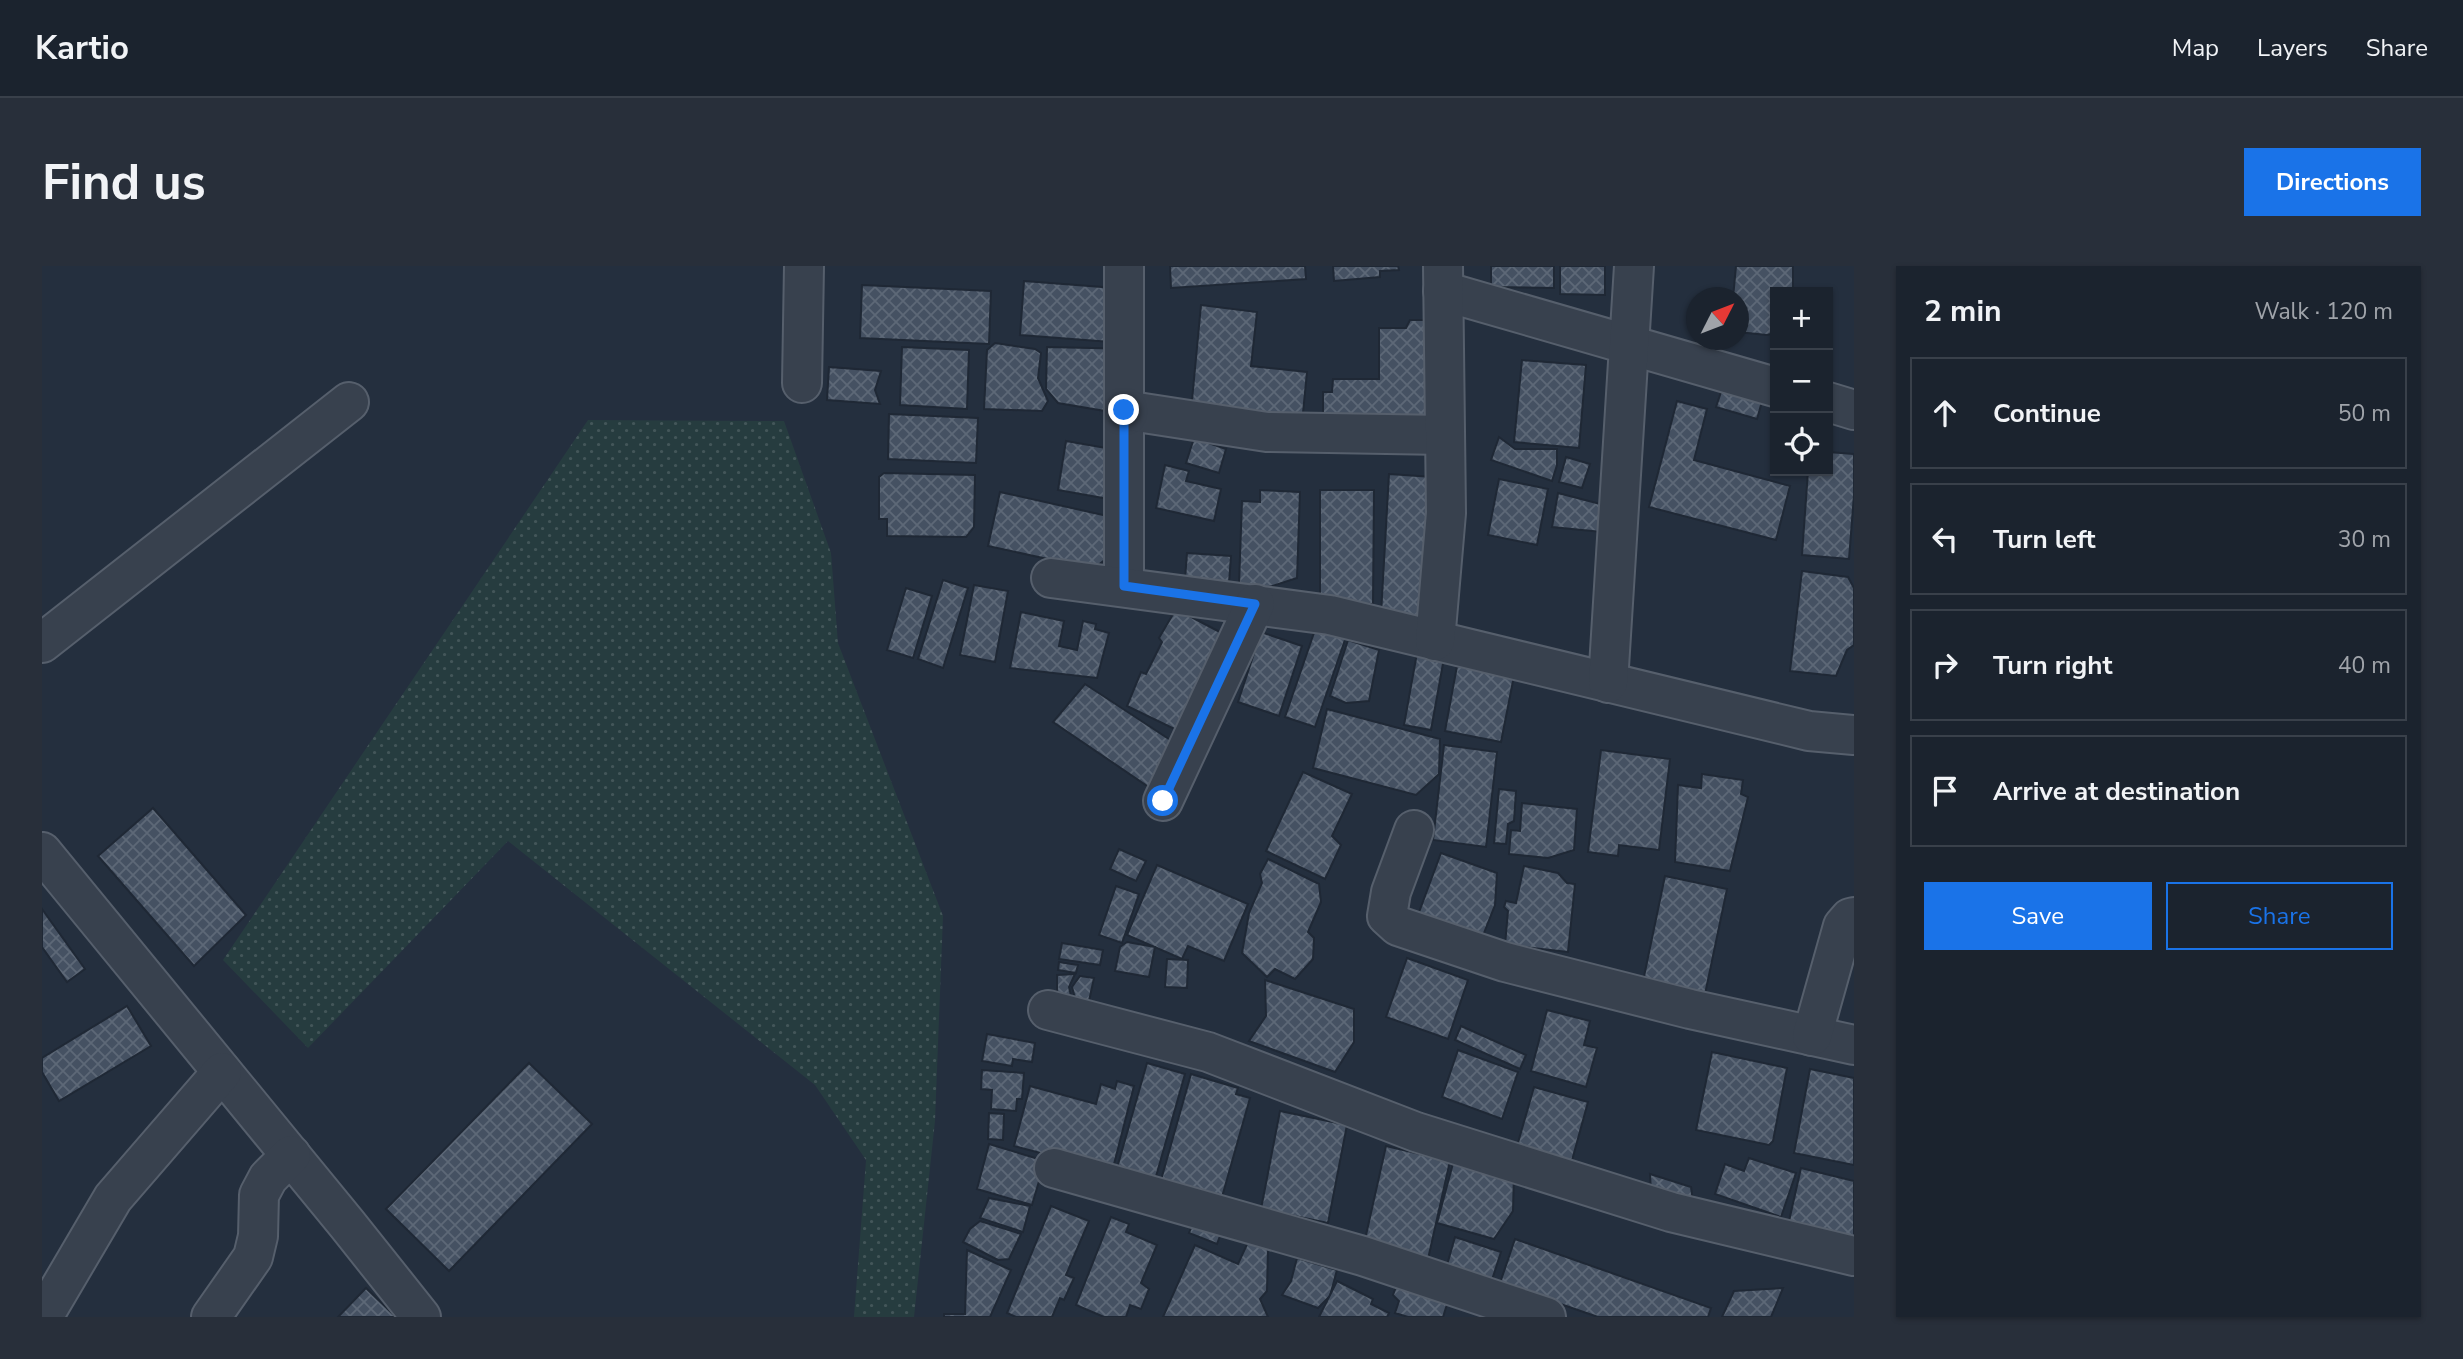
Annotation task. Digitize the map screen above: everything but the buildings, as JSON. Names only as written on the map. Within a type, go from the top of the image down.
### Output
[{"type":"street","points":[[802,383],[804,266]]},
{"type":"street","points":[[1124,266],[1124,586]]},
{"type":"street","points":[[1608,683],[1634,266]]},
{"type":"street","points":[[1435,641],[1446,513],[1443,278],[1630,346],[1770,386]]},
{"type":"street","points":[[42,643],[349,402]]},
{"type":"street","points":[[1833,404],[1854,410]]},
{"type":"street","points":[[1124,410],[1267,432],[1445,435]]},
{"type":"street","points":[[1051,578],[1330,615],[1809,731],[1854,735]]},
{"type":"street","points":[[1163,801],[1255,604]]},
{"type":"street","points":[[1414,830],[1391,892],[1387,916],[1398,926],[1505,962],[1690,1009],[1854,1045]]},
{"type":"street","points":[[42,852],[421,1317]]},
{"type":"street","points":[[1812,1036],[1843,926],[1854,917]]},
{"type":"street","points":[[1048,1010],[1208,1052],[1416,1132],[1658,1208],[1854,1256]]},
{"type":"street","points":[[43,1317],[113,1198],[222,1072]]},
{"type":"street","points":[[211,1317],[254,1257],[258,1236],[259,1195],[268,1178],[290,1155]]},
{"type":"street","points":[[1054,1168],[1363,1256],[1546,1317]]},
{"type":"green space","points":[[588,420],[784,421],[831,553],[838,643],[943,916],[935,1121],[914,1317],[854,1317],[866,1160],[815,1085],[508,841],[308,1048],[223,960]]},
{"type":"route","points":[[1124,410],[1124,586],[1255,604],[1163,801]]}]
